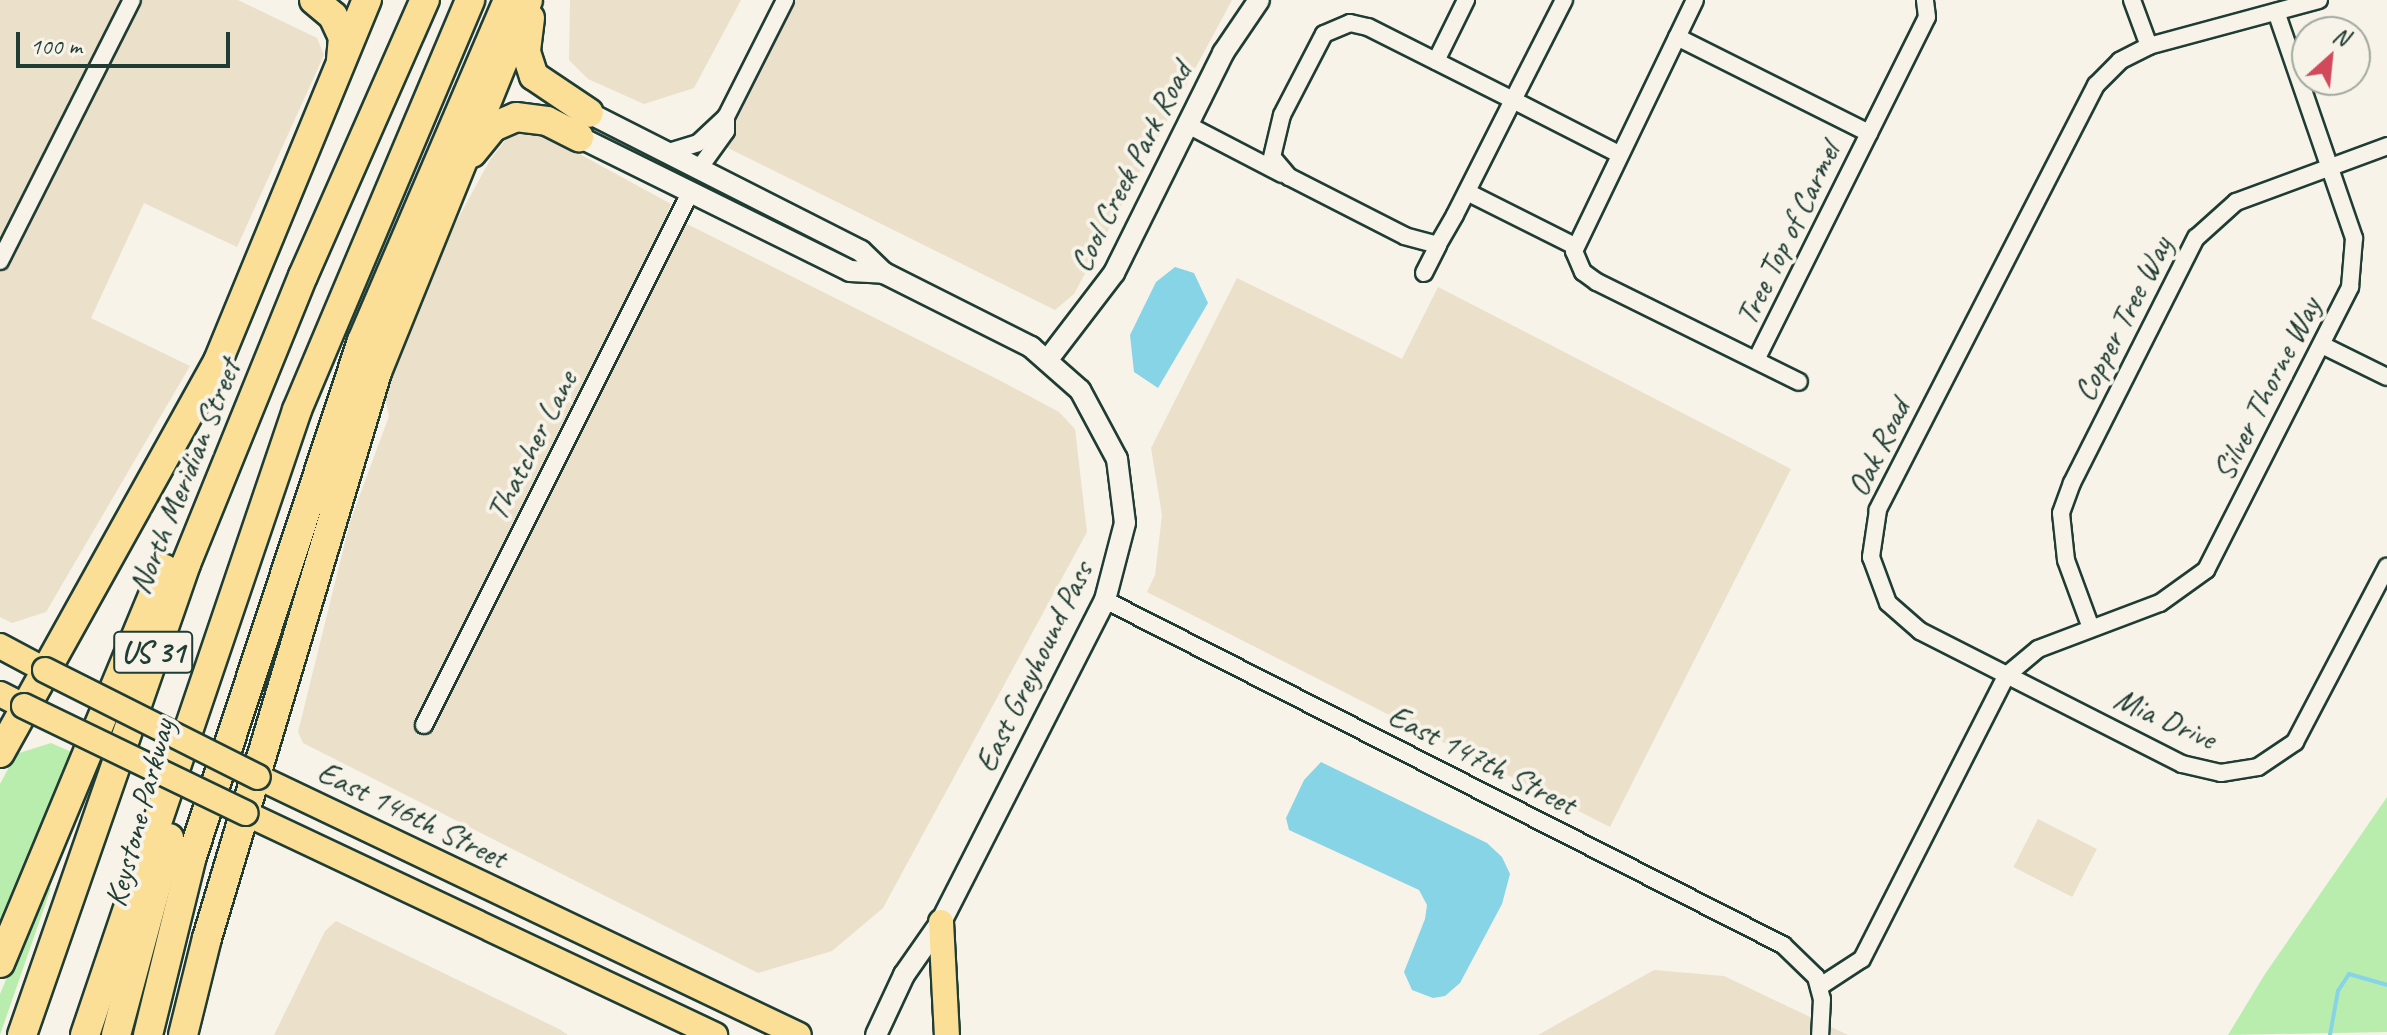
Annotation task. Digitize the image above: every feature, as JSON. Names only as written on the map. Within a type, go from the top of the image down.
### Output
[{"type":"highway","points":[[314,0],[333,16],[343,37],[330,98]]},
{"type":"highway","points":[[0,753],[12,700],[45,670],[218,361],[330,98],[367,0]]},
{"type":"highway","name":"North Meridian Street","points":[[22,1035],[148,665],[303,276],[422,0]]},
{"type":"highway","name":"US 31","points":[[85,1035],[226,608],[325,338],[470,0]]},
{"type":"highway","points":[[148,1035],[192,856],[362,341],[508,0]]},
{"type":"highway","points":[[530,0],[526,52],[534,76],[584,125]]},
{"type":"highway","points":[[183,1035],[348,461],[422,254],[530,0]]},
{"type":"highway","points":[[422,254],[471,154],[493,127],[526,117],[584,125]]},
{"type":"highway","points":[[0,963],[169,560],[303,276]]},
{"type":"highway","name":"Keystone Parkway","points":[[116,1035],[226,608]]},
{"type":"main road","name":"East 146th Street","points":[[0,646],[258,777],[799,1035]]},
{"type":"main road","points":[[12,700],[715,1035]]},
{"type":"main road","points":[[941,922],[947,1035]]},
{"type":"street","points":[[0,261],[132,0]]},
{"type":"street","points":[[669,152],[698,143],[726,117],[785,0]]},
{"type":"street","name":"Cool Creek Park Road","points":[[1049,358],[1114,273],[1223,53],[1259,0]]},
{"type":"street","points":[[1436,61],[1466,0]]},
{"type":"street","points":[[1424,273],[1564,0]]},
{"type":"street","points":[[1467,192],[1573,245],[1695,0]]},
{"type":"street","name":"Tree Top of Carmel","points":[[1756,360],[1927,17],[1925,0]]},
{"type":"street","points":[[2132,0],[2149,46]]},
{"type":"street","name":"Oak Road","points":[[2007,675],[1920,631],[1888,603],[1871,557],[1875,521],[2083,107],[2107,71],[2149,46],[2319,0]]},
{"type":"street","name":"Silver Thorne Way","points":[[2007,675],[2038,649],[2160,603],[2206,570],[2350,287],[2356,256],[2330,167],[2276,12]]},
{"type":"street","points":[[1289,177],[1272,157],[1272,142],[1324,34],[1334,26],[1368,27],[1619,154]]},
{"type":"street","name":"Tree Top of Carmel","points":[[1677,37],[1869,133]]},
{"type":"street","points":[[698,170],[726,131],[726,117]]},
{"type":"street","name":"East Greyhound Pass","points":[[584,125],[669,152],[698,170],[861,251],[884,273],[1049,358],[1089,403],[1117,459],[1125,523],[1105,600],[941,922],[904,975],[876,1035]]},
{"type":"street","name":"East Greyhound Pass","points":[[584,125],[690,193],[850,271],[884,273]]},
{"type":"street","points":[[1188,125],[1405,236],[1438,245]]},
{"type":"street","name":"Copper Tree Way","points":[[2091,628],[2066,560],[2061,513],[2072,483],[2196,238],[2236,202],[2387,146]]},
{"type":"street","name":"Thatcher Lane","points":[[424,725],[690,193]]},
{"type":"street","name":"Tree Top of Carmel","points":[[1573,245],[1583,272],[1597,282],[1799,382]]},
{"type":"street","points":[[2322,345],[2387,377]]},
{"type":"street","name":"Mia Drive","points":[[2007,675],[2182,764],[2221,773],[2258,767],[2279,756],[2307,724],[2387,567]]},
{"type":"street","name":"East 147th Street","points":[[1105,600],[1783,945],[1804,962],[1819,987]]},
{"type":"street","points":[[1820,1035],[1819,987],[1862,959],[2007,675]]},
{"type":"shaded area","points":[[0,0],[238,0],[317,38],[324,55],[237,247],[144,203],[91,318],[190,366],[46,612],[12,623],[0,617]]},
{"type":"shaded area","points":[[570,0],[741,0],[694,88],[644,104],[588,79],[569,60]]},
{"type":"shaded area","points":[[796,0],[1232,0],[1074,294],[1055,310],[724,146]]},
{"type":"shaded area","points":[[534,129],[671,204],[667,214],[999,380],[1059,412],[1075,429],[1087,532],[883,908],[832,951],[758,973],[303,743],[298,732],[350,522],[389,416],[385,396],[438,255],[490,160],[507,138]]},
{"type":"shaded area","points":[[1237,278],[1402,359],[1438,287],[1791,469],[1610,827],[1147,592],[1155,575],[1162,515],[1151,448]]},
{"type":"shaded area","points":[[2038,819],[2097,849],[2072,897],[2013,867]]},
{"type":"shaded area","points":[[336,921],[568,1035],[274,1035],[325,931]]},
{"type":"shaded area","points":[[1654,970],[1724,976],[1848,1035],[1538,1035]]},
{"type":"green space","points":[[51,743],[76,754],[0,938],[0,784],[16,754]]},
{"type":"green space","points":[[2387,797],[2387,1032],[2228,1035],[2265,974]]},
{"type":"green space","points":[[45,887],[51,888],[0,1035],[0,994]]},
{"type":"water","points":[[1175,267],[1194,273],[1208,303],[1158,388],[1134,372],[1130,335],[1156,282]]},
{"type":"water","points":[[1321,762],[1487,843],[1502,857],[1510,874],[1502,904],[1460,983],[1445,996],[1433,998],[1412,990],[1404,972],[1425,919],[1427,905],[1419,890],[1289,830],[1286,818],[1304,780]]},
{"type":"waterway","points":[[2330,1035],[2338,991],[2349,974],[2387,985]]}]
